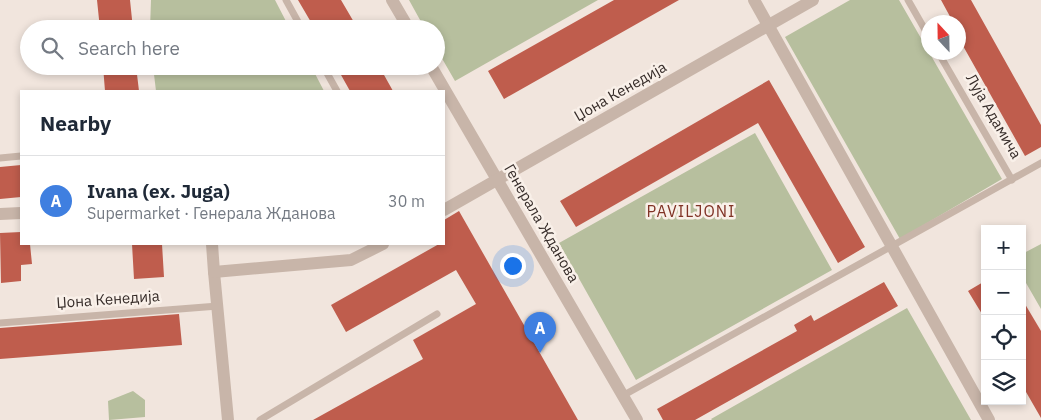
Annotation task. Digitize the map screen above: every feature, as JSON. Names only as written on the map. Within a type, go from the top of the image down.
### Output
[{"type":"street","points":[[392,0],[404,20]]},
{"type":"street","points":[[754,0],[989,420]]},
{"type":"street","name":"Џона Кенедија","points":[[445,209],[812,0]]},
{"type":"street","name":"Генерала Жданова","points":[[436,75],[637,420]]},
{"type":"street","points":[[0,214],[20,213]]},
{"type":"street","points":[[212,245],[228,420]]},
{"type":"street","points":[[214,272],[351,260],[381,245]]},
{"type":"lane","points":[[286,0],[297,20]]},
{"type":"lane","points":[[908,0],[921,23]]},
{"type":"lane","name":"Луја Адамича","points":[[624,396],[1012,180],[943,60]]},
{"type":"lane","points":[[328,75],[336,90]]},
{"type":"lane","points":[[0,158],[20,156]]},
{"type":"lane","points":[[1012,180],[1041,164]]},
{"type":"lane","name":"Џона Кенедија","points":[[0,323],[218,306]]},
{"type":"lane","points":[[260,420],[437,314]]},
{"type":"green space","points":[[151,0],[275,0],[285,20],[150,20]]},
{"type":"green space","points":[[409,0],[598,0],[455,81],[445,64],[445,20],[420,20]]},
{"type":"green space","points":[[850,0],[899,0],[921,38],[921,60],[934,60],[1002,179],[900,239],[785,37]]},
{"type":"green space","points":[[154,75],[316,75],[323,90],[156,90]]},
{"type":"green space","points":[[755,133],[832,270],[636,380],[559,243]]},
{"type":"green space","points":[[1041,244],[1041,309],[1026,283],[1026,252]]},
{"type":"green space","points":[[907,308],[971,420],[711,419]]},
{"type":"green space","points":[[133,391],[145,400],[145,417],[109,420],[108,401]]},
{"type":"building","points":[[97,0],[130,0],[132,20],[99,20]]},
{"type":"building","points":[[298,0],[341,0],[353,20],[310,20]]},
{"type":"building","points":[[614,0],[679,0],[504,99],[488,71]]},
{"type":"building","points":[[941,0],[971,0],[1041,125],[1041,147],[1025,156],[966,51],[966,15],[949,15]]},
{"type":"building","points":[[104,75],[137,75],[139,90],[105,90]]},
{"type":"building","points":[[341,75],[384,75],[392,90],[349,90]]},
{"type":"building","points":[[769,80],[865,247],[838,263],[758,123],[576,227],[560,201]]},
{"type":"building","points":[[20,165],[20,197],[0,199],[0,167]]},
{"type":"building","points":[[459,211],[578,420],[313,420],[423,359],[413,340],[476,304],[456,270],[346,332],[331,305],[437,245],[445,245],[445,219]]},
{"type":"building","points":[[20,232],[20,245],[30,245],[32,264],[21,265],[21,281],[1,283],[0,233]]},
{"type":"building","points":[[132,245],[162,245],[164,277],[134,279]]},
{"type":"building","points":[[884,282],[898,306],[695,420],[663,420],[657,409],[797,331],[794,325],[811,315],[814,321]]},
{"type":"building","points":[[981,283],[981,312],[968,291]]},
{"type":"building","points":[[1026,306],[1041,331],[1041,418],[1026,392]]},
{"type":"building","points":[[179,314],[182,345],[0,359],[0,328]]},
{"type":"place","name":"Ivana (ex. Juga)","points":[[540,353]]},
{"type":"district","name":"PAVILJONI","points":[[691,211]]}]
